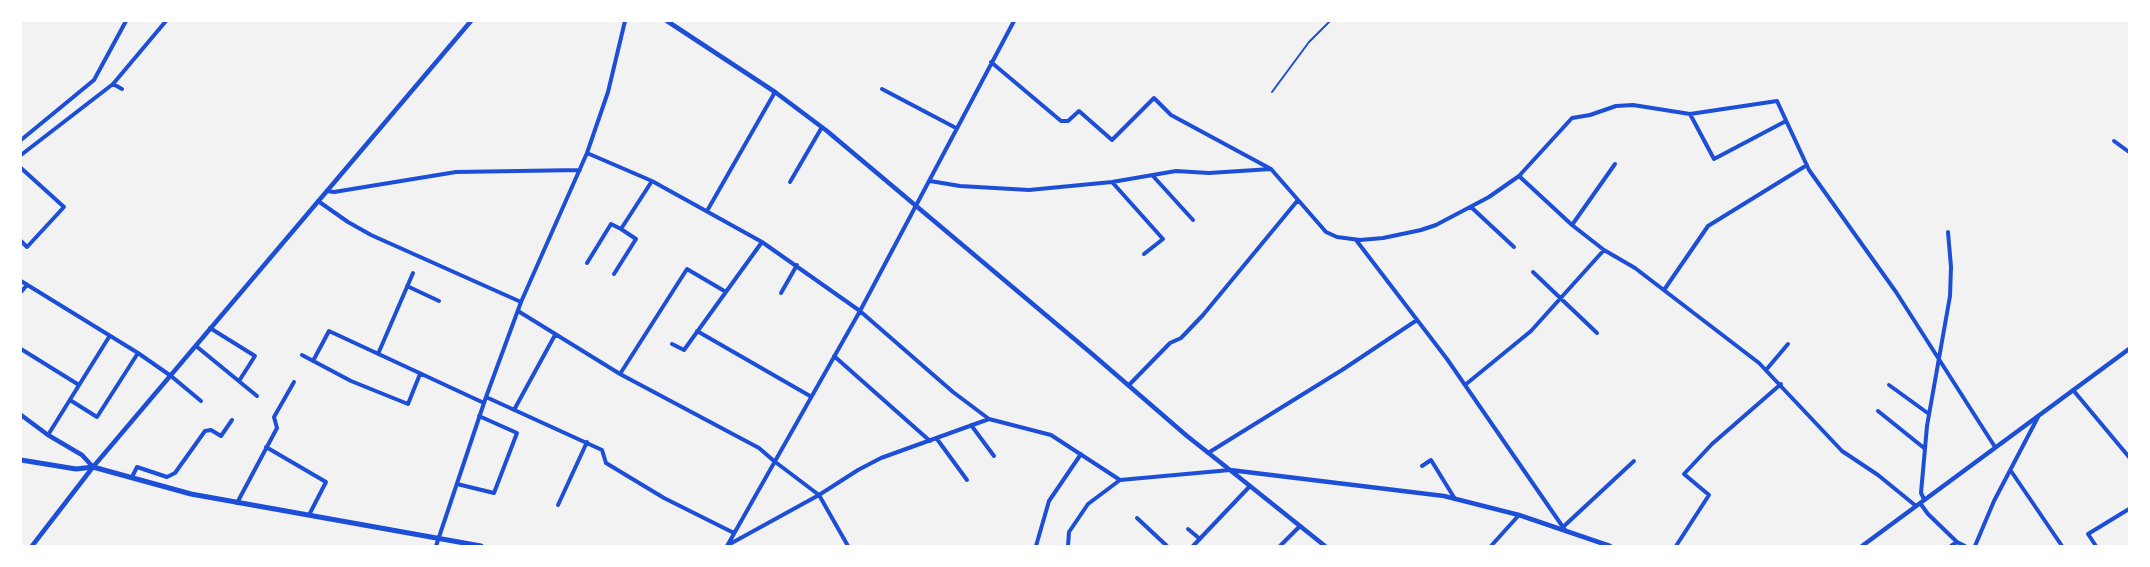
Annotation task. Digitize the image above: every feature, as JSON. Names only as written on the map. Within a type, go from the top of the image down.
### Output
[{"type":"main road","points":[[21,460],[76,469],[93,467],[191,494],[481,546]]},
{"type":"street","points":[[21,140],[94,80],[126,21]]},
{"type":"street","points":[[22,154],[112,84],[166,21]]},
{"type":"street","points":[[32,546],[93,467],[471,21]]},
{"type":"street","points":[[436,546],[479,416],[521,302],[588,153],[608,92],[625,21]]},
{"type":"street","points":[[668,21],[775,92],[822,127],[1208,453],[1325,546]]},
{"type":"street","points":[[727,545],[860,311],[1014,21]]},
{"type":"street","points":[[991,62],[1061,121],[1068,121],[1079,111],[1112,140],[1154,98],[1171,115],[1271,169],[1326,232],[1337,237],[1356,239],[1383,238],[1421,230],[1490,197],[1519,176],[1572,118],[1590,115],[1616,106],[1633,105],[1690,114],[1777,101],[1807,165],[1896,292],[1995,447]]},
{"type":"street","points":[[112,84],[122,89]]},
{"type":"street","points":[[882,89],[956,128]]},
{"type":"street","points":[[707,211],[775,92]]},
{"type":"street","points":[[1690,114],[1714,159],[1786,122]]},
{"type":"street","points":[[790,182],[822,127]]},
{"type":"street","points":[[2114,141],[2129,152]]},
{"type":"street","points":[[588,153],[652,181],[762,242],[860,311],[989,420],[1051,435],[1120,480]]},
{"type":"street","points":[[1572,225],[1615,164]]},
{"type":"street","points":[[1664,290],[1708,226],[1807,165]]},
{"type":"street","points":[[21,168],[64,207],[27,247],[21,241]]},
{"type":"street","points":[[930,181],[960,186],[1029,190],[1112,182],[1176,171],[1209,173],[1271,169]]},
{"type":"street","points":[[327,191],[334,192],[456,172],[579,170]]},
{"type":"street","points":[[1153,176],[1193,220]]},
{"type":"street","points":[[1519,176],[1572,225],[1604,250],[1629,264],[1664,290],[1766,370],[1842,451],[1920,502],[1928,514],[1957,542],[1965,546]]},
{"type":"street","points":[[621,229],[652,181]]},
{"type":"street","points":[[1112,182],[1163,239],[1144,254]]},
{"type":"street","points":[[1129,385],[1170,343],[1181,338],[1203,315],[1298,200]]},
{"type":"street","points":[[318,201],[371,235],[521,302]]},
{"type":"street","points":[[1471,207],[1515,247]]},
{"type":"street","points":[[587,263],[611,224],[636,239],[614,274]]},
{"type":"street","points":[[1920,502],[1924,448],[1950,296],[1951,267],[1948,232]]},
{"type":"street","points":[[1356,239],[1465,385],[1564,528]]},
{"type":"street","points":[[672,344],[684,350],[762,242]]},
{"type":"street","points":[[1465,385],[1531,331],[1604,250]]},
{"type":"street","points":[[781,293],[796,265]]},
{"type":"street","points":[[620,374],[687,269],[726,292]]},
{"type":"street","points":[[1533,272],[1597,333]]},
{"type":"street","points":[[378,354],[413,273]]},
{"type":"street","points":[[21,281],[138,353],[201,401]]},
{"type":"street","points":[[21,292],[27,285]]},
{"type":"street","points":[[407,286],[439,301]]},
{"type":"street","points":[[518,311],[620,374],[759,448],[819,495],[848,546]]},
{"type":"street","points":[[1208,453],[1342,370],[1417,320]]},
{"type":"street","points":[[210,328],[255,356],[238,381]]},
{"type":"street","points":[[313,361],[329,331],[484,402]]},
{"type":"street","points":[[697,331],[810,396]]},
{"type":"street","points":[[514,410],[555,334]]},
{"type":"street","points":[[48,435],[109,337]]},
{"type":"street","points":[[1766,370],[1788,344]]},
{"type":"street","points":[[196,346],[257,396]]},
{"type":"street","points":[[21,349],[79,385]]},
{"type":"street","points":[[1862,546],[2129,349]]},
{"type":"street","points":[[70,400],[97,417],[138,353]]},
{"type":"street","points":[[302,355],[351,381],[408,404],[420,374]]},
{"type":"street","points":[[834,356],[930,441]]},
{"type":"street","points":[[237,503],[277,428],[274,417],[294,382]]},
{"type":"street","points":[[1676,546],[1709,495],[1684,474],[1713,444],[1781,384]]},
{"type":"street","points":[[1889,385],[1929,414]]},
{"type":"street","points":[[2073,390],[2129,457]]},
{"type":"street","points":[[486,397],[602,450],[606,463],[664,498],[734,533]]},
{"type":"street","points":[[1878,411],[1924,448]]},
{"type":"street","points":[[21,415],[48,435],[82,455],[93,467]]},
{"type":"street","points":[[457,484],[494,493],[518,433],[479,416]]},
{"type":"street","points":[[1975,546],[1994,501],[2038,416]]},
{"type":"street","points":[[132,477],[137,467],[167,477],[175,473],[205,431],[211,430],[221,436],[232,420]]},
{"type":"street","points":[[727,545],[881,458],[989,420]]},
{"type":"street","points":[[971,426],[994,456]]},
{"type":"street","points":[[936,439],[967,480]]},
{"type":"street","points":[[558,504],[587,442]]},
{"type":"street","points":[[266,447],[326,482],[309,515]]},
{"type":"street","points":[[1036,546],[1049,501],[1081,454]]},
{"type":"street","points":[[1422,466],[1431,460],[1455,499]]},
{"type":"street","points":[[1564,528],[1634,461]]},
{"type":"street","points":[[1068,546],[1069,532],[1088,504],[1120,480],[1230,470],[1455,499],[1564,528],[1610,546]]},
{"type":"street","points":[[2011,471],[2062,546]]},
{"type":"street","points":[[1194,546],[1250,486]]},
{"type":"street","points":[[2096,546],[2088,534],[2129,509]]},
{"type":"street","points":[[1491,546],[1519,515]]},
{"type":"street","points":[[1137,518],[1167,546]]},
{"type":"street","points":[[1280,546],[1300,525]]},
{"type":"street","points":[[1188,529],[1200,539]]},
{"type":"street","points":[[1951,546],[1957,542]]},
{"type":"lane","points":[[1272,92],[1309,42],[1330,21]]}]
